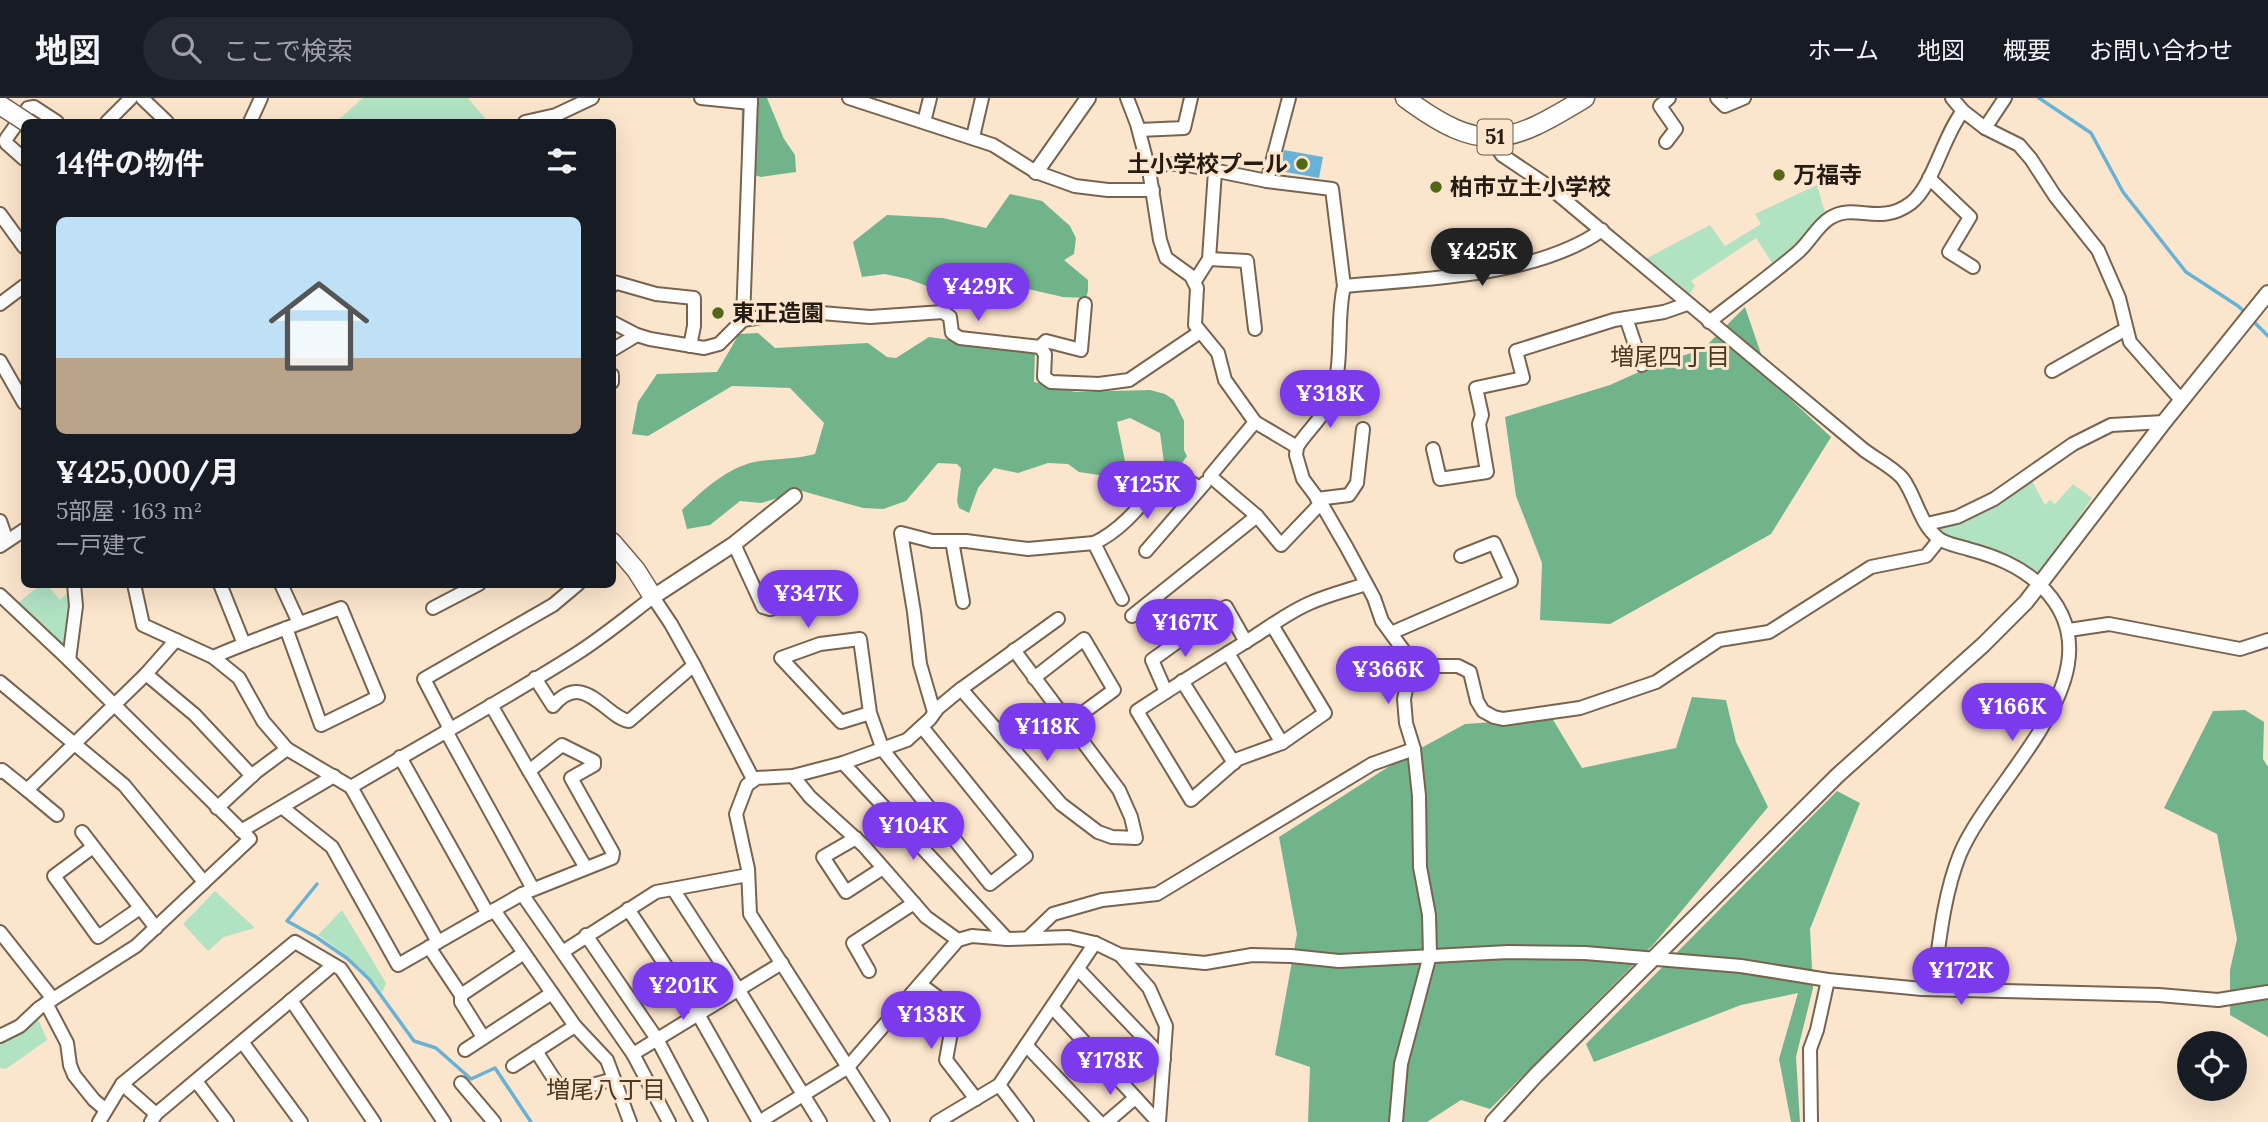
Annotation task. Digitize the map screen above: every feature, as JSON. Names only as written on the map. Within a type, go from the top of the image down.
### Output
[{"type":"main road","name":"51","points":[[1405,98],[1439,123],[1457,131],[1490,137],[1524,132],[1585,98]]},
{"type":"main road","points":[[0,105],[21,119]]},
{"type":"main road","points":[[616,551],[653,597]]},
{"type":"street","points":[[110,119],[131,98]]},
{"type":"street","points":[[142,98],[164,119]]},
{"type":"street","points":[[251,119],[261,98]]},
{"type":"street","points":[[538,119],[556,115],[592,98]]},
{"type":"street","points":[[701,98],[751,101],[743,320]]},
{"type":"street","points":[[851,98],[973,137],[993,145],[1036,172],[1075,186],[1108,190],[1153,190]]},
{"type":"street","points":[[924,122],[930,98]]},
{"type":"street","points":[[973,137],[982,98]]},
{"type":"street","points":[[1036,172],[1088,98]]},
{"type":"street","points":[[1127,98],[1139,130],[1149,170],[1160,240],[1166,258],[1195,281],[1195,324],[1218,353],[1225,380],[1255,422],[1297,446]]},
{"type":"street","points":[[1139,130],[1184,128],[1191,98]]},
{"type":"street","points":[[1267,181],[1289,98]]},
{"type":"street","points":[[1665,142],[1676,129],[1660,106],[1669,98]]},
{"type":"street","points":[[1717,98],[1725,106],[1744,98]]},
{"type":"street","points":[[1952,98],[1963,111],[1985,128],[2020,145],[2055,196],[2098,250],[2110,274],[2130,342],[2182,401]]},
{"type":"street","points":[[1985,128],[2005,98]]},
{"type":"street","points":[[21,156],[6,143],[6,139],[28,108],[34,107],[52,119]]},
{"type":"street","points":[[1709,322],[1798,252],[1826,220],[1845,213],[1895,213],[1913,202],[1929,178],[1947,135],[1963,111]]},
{"type":"street","points":[[1490,137],[1502,155],[1548,186],[1864,450],[1902,477],[1927,524],[1939,540],[2009,562],[2039,584],[2064,618],[2069,630],[2068,663],[2063,681],[2046,721],[1977,823],[1961,853],[1951,882],[1933,989]]},
{"type":"street","points":[[1149,170],[1166,164],[1183,164],[1267,181],[1332,189],[1344,286],[1340,301],[1336,375],[1327,406],[1297,446],[1299,470],[1366,584],[1382,621],[1412,662],[1458,666],[1470,672],[1477,701],[1483,710],[1494,717],[1518,718],[1580,708],[1656,682],[1719,640],[1769,632],[1871,568],[1926,556],[1939,540]]},
{"type":"street","points":[[1195,281],[1209,259],[1215,171]]},
{"type":"street","points":[[1929,178],[1970,217],[1949,251],[1973,267]]},
{"type":"street","points":[[2,221],[21,243]]},
{"type":"street","points":[[1344,286],[1444,278],[1506,267],[1574,246],[1602,230]]},
{"type":"street","points":[[1209,259],[1247,261],[1255,329]]},
{"type":"street","points":[[616,283],[656,294],[694,298],[694,326],[690,346]]},
{"type":"street","points":[[0,304],[21,288]]},
{"type":"street","points":[[1493,1122],[1536,1075],[1838,775],[1983,645],[2026,602],[2164,422],[2268,293]]},
{"type":"street","points":[[1040,347],[1046,341],[1081,350],[1085,304]]},
{"type":"street","points":[[1433,449],[1440,479],[1487,472],[1479,424],[1482,415],[1476,388],[1523,378],[1516,351],[1626,318],[1664,312],[1688,304]]},
{"type":"street","points":[[616,324],[637,335],[704,348],[719,344],[743,320],[769,316],[821,313],[870,317],[943,312],[950,317],[952,333],[960,338],[1040,347],[1045,354],[1044,377],[1051,382],[1112,383],[1129,380],[1200,332]]},
{"type":"street","points":[[1626,318],[1642,365]]},
{"type":"street","points":[[2052,371],[2126,328]]},
{"type":"street","points":[[616,348],[637,335]]},
{"type":"street","points":[[0,361],[21,398]]},
{"type":"street","points":[[1146,551],[1255,422]]},
{"type":"street","points":[[1927,524],[1957,517],[1994,499],[2073,444],[2111,425],[2164,422]]},
{"type":"street","points":[[1210,476],[1257,516],[1280,545],[1319,501],[1349,495],[1357,483],[1363,429]]},
{"type":"street","points":[[934,712],[920,664],[915,612],[901,533],[932,541],[1028,549],[1094,543],[1110,536],[1119,528],[1169,472],[1174,472],[1200,488]]},
{"type":"street","points":[[351,787],[578,653],[653,597],[734,544],[793,496]]},
{"type":"street","points":[[1132,616],[1257,516]]},
{"type":"street","points":[[0,521],[3,544],[21,532]]},
{"type":"street","points":[[952,541],[963,602]]},
{"type":"street","points":[[1094,543],[1122,599]]},
{"type":"street","points":[[1391,633],[1511,581],[1494,543],[1461,556]]},
{"type":"street","points":[[734,544],[764,607],[770,608],[806,598]]},
{"type":"street","points":[[1272,625],[1325,713],[1282,743],[1238,759],[1191,800],[1137,711],[1182,681],[1246,642],[1272,625],[1308,603],[1366,584]]},
{"type":"street","points":[[69,660],[76,606],[74,588]]},
{"type":"street","points":[[135,588],[144,625],[213,657],[239,678],[263,721],[287,749],[351,787],[461,995],[461,1002],[483,1037]]},
{"type":"street","points":[[222,588],[244,644]]},
{"type":"street","points":[[283,588],[299,623]]},
{"type":"street","points":[[433,608],[471,588]]},
{"type":"street","points":[[573,588],[552,605],[424,679],[527,891],[633,1054],[669,1122]]},
{"type":"street","points":[[0,595],[250,839],[135,946],[49,1001],[20,1026],[0,1036]]},
{"type":"street","points":[[653,597],[694,665],[752,779]]},
{"type":"street","points":[[1166,692],[1152,660],[1213,614],[1226,607],[1246,642]]},
{"type":"street","points":[[213,657],[244,644],[299,623],[341,608],[378,697],[321,725],[286,628]]},
{"type":"street","points":[[883,1122],[750,914],[748,869],[736,814],[752,779],[774,775],[793,776],[844,763],[907,740],[961,689],[1058,619]]},
{"type":"street","points":[[2069,630],[2109,624],[2240,649],[2268,640]]},
{"type":"street","points":[[870,713],[841,722],[781,658],[820,644],[860,639],[870,713],[883,750],[990,884],[1026,856],[922,727]]},
{"type":"street","points":[[1034,678],[1084,639],[1114,690],[1069,723]]},
{"type":"street","points":[[27,790],[146,674],[176,640]]},
{"type":"street","points":[[961,689],[1061,804],[1098,832],[1112,837],[1136,838],[1131,817],[1119,790],[1014,650]]},
{"type":"street","points":[[1228,653],[1282,743]]},
{"type":"street","points":[[1396,1122],[1401,1064],[1430,956],[1429,915],[1420,867],[1419,796],[1414,749],[1406,723],[1404,699],[1412,662]]},
{"type":"street","points":[[535,678],[553,706],[561,696],[579,693],[603,703],[621,720],[629,721],[694,665]]},
{"type":"street","points":[[146,674],[195,715],[252,776]]},
{"type":"street","points":[[1182,681],[1234,763]]},
{"type":"street","points":[[0,682],[124,785],[204,882]]},
{"type":"street","points":[[491,705],[586,868]]},
{"type":"street","points":[[282,808],[332,847],[398,965],[527,891],[612,858],[613,853],[571,778],[594,765],[594,761],[562,745],[529,771]]},
{"type":"street","points":[[217,808],[287,749]]},
{"type":"street","points":[[1028,937],[1052,914],[1102,900],[1157,894],[1372,764],[1414,749]]},
{"type":"street","points":[[400,758],[491,912],[575,1026],[607,1060],[630,1122]]},
{"type":"street","points":[[844,763],[1007,939]]},
{"type":"street","points":[[0,772],[57,815]]},
{"type":"street","points":[[242,831],[334,776]]},
{"type":"street","points":[[793,776],[810,797],[856,838],[926,918],[958,940]]},
{"type":"street","points":[[82,832],[156,928]]},
{"type":"street","points":[[856,838],[823,857],[846,892],[883,868]]},
{"type":"street","points":[[93,847],[54,876],[98,937],[140,908]]},
{"type":"street","points":[[564,951],[656,892],[748,875]]},
{"type":"street","points":[[673,889],[820,1122]]},
{"type":"street","points":[[869,971],[853,943],[914,903]]},
{"type":"street","points":[[628,909],[698,1014],[759,1122],[847,1068],[958,940],[972,936],[1007,939],[1069,937],[1095,943],[1120,955],[1205,963],[1252,955],[1339,961],[1546,953],[1741,965],[1828,980],[1933,989],[2159,995],[2218,1000],[2268,992]]},
{"type":"street","points":[[0,932],[49,1001],[67,1043],[74,1075],[94,1100],[106,1110]]},
{"type":"street","points":[[586,935],[657,1039],[701,1122]]},
{"type":"street","points":[[99,1122],[122,1084],[295,942],[341,969],[444,1122]]},
{"type":"street","points":[[937,1122],[999,1085],[1095,943]]},
{"type":"street","points":[[461,995],[524,954]]},
{"type":"street","points":[[1120,955],[1149,988],[1166,1026],[1158,1122]]},
{"type":"street","points":[[633,1054],[782,963]]},
{"type":"street","points":[[122,1084],[154,1118],[334,965]]},
{"type":"street","points":[[1078,969],[1164,1059]]},
{"type":"street","points":[[1811,1122],[1810,1049],[1828,980]]},
{"type":"street","points":[[920,984],[955,1010],[946,1060],[976,1099]]},
{"type":"street","points":[[465,1050],[552,993]]},
{"type":"street","points":[[291,1000],[374,1122]]},
{"type":"street","points":[[1052,1007],[1158,1122]]},
{"type":"street","points":[[513,1066],[575,1026]]},
{"type":"street","points":[[243,1043],[301,1122]]},
{"type":"street","points":[[1026,1045],[1099,1122]]},
{"type":"street","points":[[536,1051],[563,1093],[614,1079]]},
{"type":"street","points":[[196,1082],[227,1122]]},
{"type":"street","points":[[461,1083],[494,1122]]},
{"type":"street","points":[[999,1085],[1027,1122]]},
{"type":"street","points":[[1107,1122],[1135,1098]]},
{"type":"green space","points":[[363,98],[468,98],[486,119],[339,119]]},
{"type":"green space","points":[[742,98],[767,98],[784,139],[795,155],[796,172],[761,177],[741,171]]},
{"type":"green space","points":[[1817,185],[1825,213],[1797,246],[1772,263],[1756,238],[1691,281],[1695,286],[1688,297],[1645,259],[1710,225],[1725,246],[1761,224],[1755,214]]},
{"type":"green space","points":[[1010,194],[1042,201],[1070,226],[1076,238],[1074,254],[1064,260],[1088,280],[1086,298],[1063,297],[989,280],[935,289],[885,274],[862,277],[853,242],[887,215],[943,218],[986,228]]},
{"type":"green space","points":[[1745,307],[1770,380],[1831,437],[1771,534],[1610,624],[1540,620],[1542,563],[1516,496],[1505,417],[1610,385],[1652,366],[1703,349]]},
{"type":"green space","points":[[758,333],[775,348],[868,343],[887,357],[896,358],[929,337],[1035,352],[1034,382],[1076,392],[1150,390],[1174,400],[1184,421],[1184,450],[1187,456],[1182,463],[1165,470],[1160,433],[1130,418],[1117,422],[1128,476],[1119,478],[1079,472],[1068,464],[1048,463],[1018,473],[994,468],[978,488],[969,513],[959,508],[957,501],[961,468],[957,464],[938,463],[906,501],[883,509],[863,508],[802,491],[761,503],[740,501],[710,525],[687,529],[682,510],[705,489],[731,471],[758,461],[815,454],[824,423],[790,388],[732,386],[648,436],[632,434],[638,402],[657,374],[717,372],[739,334]]},
{"type":"green space","points":[[2032,481],[2045,505],[2050,500],[2055,504],[2073,484],[2092,498],[2038,579],[1943,536],[1936,527],[1961,521]]},
{"type":"green space","points":[[36,588],[50,588],[60,600],[70,591],[65,647],[19,602]]},
{"type":"green space","points":[[1692,697],[1726,700],[1736,742],[1768,807],[1654,944],[1490,1109],[1461,1100],[1427,1122],[1308,1122],[1310,1067],[1275,1055],[1297,934],[1279,837],[1399,760],[1465,724],[1552,718],[1582,768],[1676,748]]},
{"type":"green space","points":[[2245,710],[2264,722],[2263,759],[2268,767],[2268,1037],[2230,1015],[2230,970],[2237,939],[2217,834],[2164,808],[2213,711]]},
{"type":"green space","points":[[1837,791],[1860,803],[1810,929],[1813,988],[1796,1057],[1800,1122],[1791,1122],[1779,1059],[1798,993],[1741,1005],[1594,1062],[1586,1044]]},
{"type":"green space","points":[[215,891],[255,928],[224,937],[208,951],[183,924]]},
{"type":"green space","points":[[342,910],[386,983],[382,993],[353,961],[318,935]]},
{"type":"green space","points":[[37,1017],[47,1040],[6,1069],[0,1068],[0,1042],[22,1031]]},
{"type":"water","name":"土小学校プール","points":[[1284,150],[1323,157],[1319,178],[1280,171]]},
{"type":"waterway","points":[[2039,98],[2091,133],[2123,192],[2186,272],[2247,314]]},
{"type":"waterway","points":[[2252,320],[2268,336]]},
{"type":"waterway","points":[[317,884],[287,921],[348,959],[369,979],[414,1041],[436,1048],[471,1079],[495,1068],[531,1122]]},
{"type":"railway","points":[[0,102],[2,98]]},
{"type":"place","name":"土小学校プール","points":[[1302,164]]},
{"type":"place","name":"万福寺","points":[[1779,175]]},
{"type":"place","name":"柏市立土小学校","points":[[1436,187]]},
{"type":"place","name":"東正造園","points":[[718,313]]},
{"type":"district","name":"増尾四丁目","points":[[1670,357]]},
{"type":"district","name":"増尾八丁目","points":[[606,1090]]}]
